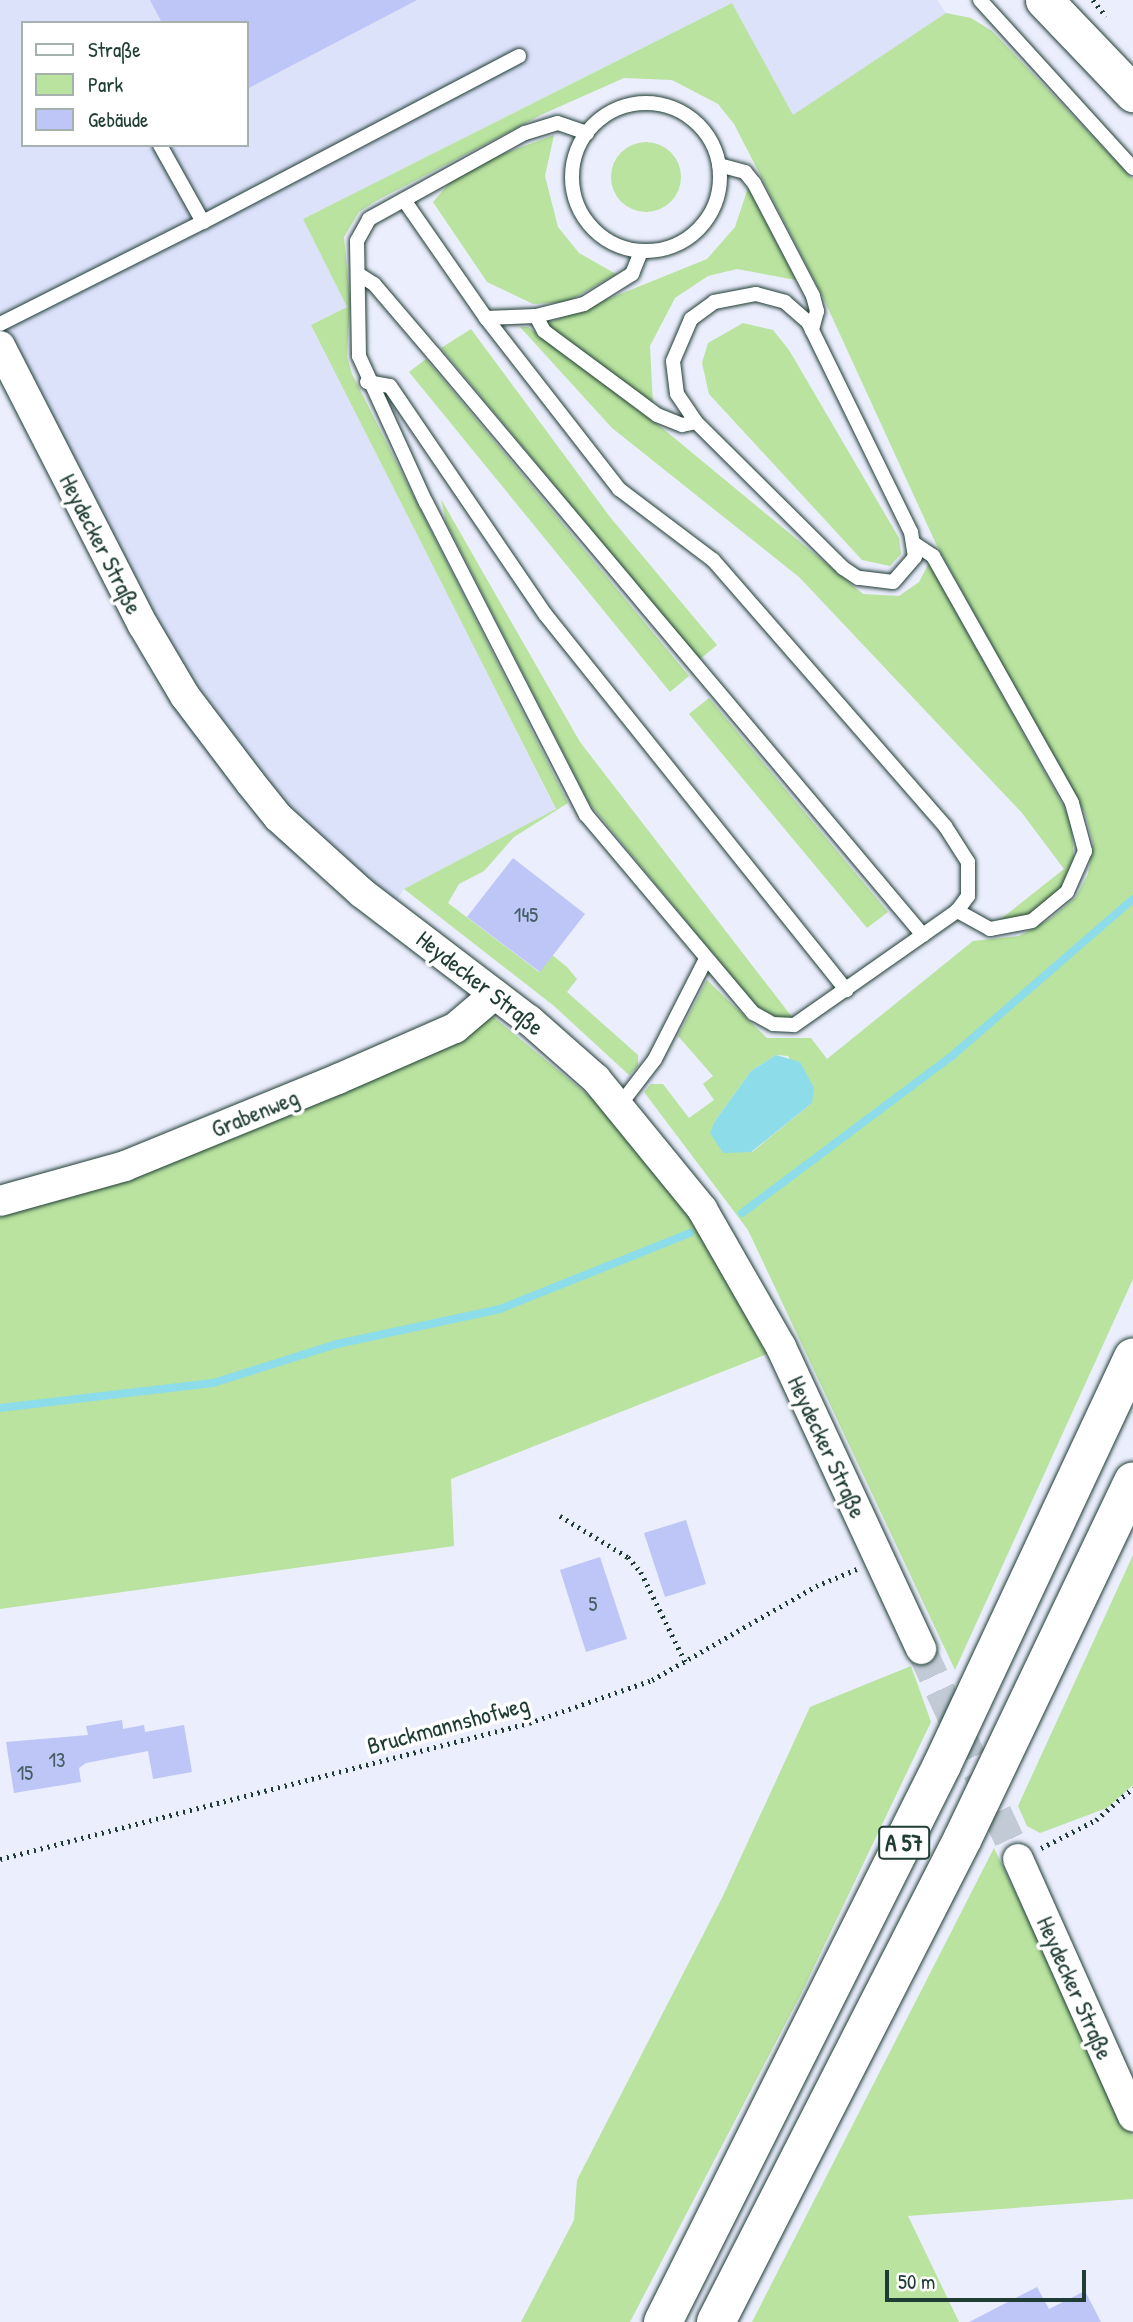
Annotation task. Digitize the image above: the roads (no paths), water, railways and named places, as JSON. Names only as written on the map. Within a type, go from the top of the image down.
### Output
[{"type":"highway","name":"A 57","points":[[663,2322],[942,1765],[1133,1358]]},
{"type":"highway","name":"A 57","points":[[716,2322],[963,1839],[1133,1481]]},
{"type":"street","points":[[1044,0],[1133,93]]},
{"type":"street","name":"Heydecker Straße","points":[[0,346],[143,625],[213,735],[299,836],[362,893],[562,1048],[620,1107],[674,1170],[729,1251],[781,1348],[921,1649]]},
{"type":"street","name":"Grabenweg","points":[[0,1201],[125,1166],[338,1079],[454,1028],[495,994]]},
{"type":"street","name":"Heydecker Straße","points":[[1018,1859],[1133,2116]]},
{"type":"lane","points":[[980,0],[1133,168]]},
{"type":"lane","points":[[0,324],[519,56]]},
{"type":"lane","points":[[629,105],[664,105],[697,123],[719,165],[720,190],[705,223],[676,245],[641,251],[607,240],[582,214],[575,198],[574,164],[587,133],[629,105]]},
{"type":"lane","points":[[404,200],[486,318],[619,489],[713,560],[959,845],[971,878],[957,911],[804,1021],[773,1024],[753,1013],[705,961],[576,800],[367,382],[357,339],[361,229],[404,200],[540,127],[558,123],[587,133]]},
{"type":"lane","points":[[161,147],[202,222]]},
{"type":"lane","points":[[719,165],[745,172],[754,183],[813,296],[817,311],[812,330]]},
{"type":"lane","points":[[486,318],[536,316],[584,304],[623,282],[639,264],[641,251]]},
{"type":"lane","points":[[358,274],[374,284],[416,333],[923,935]]},
{"type":"lane","points":[[915,544],[910,568],[893,582],[858,579],[696,422],[677,394],[673,361],[682,333],[700,310],[727,297],[756,294],[785,302],[812,330],[915,544],[933,556],[1072,803],[1085,851],[1068,892],[1032,921],[990,929],[957,911]]},
{"type":"lane","points":[[536,316],[544,331],[657,415],[682,425],[696,422]]},
{"type":"lane","points":[[367,382],[390,386],[537,603],[846,990]]},
{"type":"lane","points":[[620,1107],[655,1059],[705,961]]},
{"type":"water","points":[[776,1055],[800,1062],[814,1088],[812,1103],[751,1152],[723,1153],[710,1133],[715,1121],[751,1071]]},
{"type":"waterway","points":[[742,1213],[953,1055],[1133,899]]},
{"type":"waterway","points":[[0,1408],[213,1383],[337,1344],[500,1309],[690,1233]]},
{"type":"tunnel","points":[[921,1649],[1018,1859]]}]
